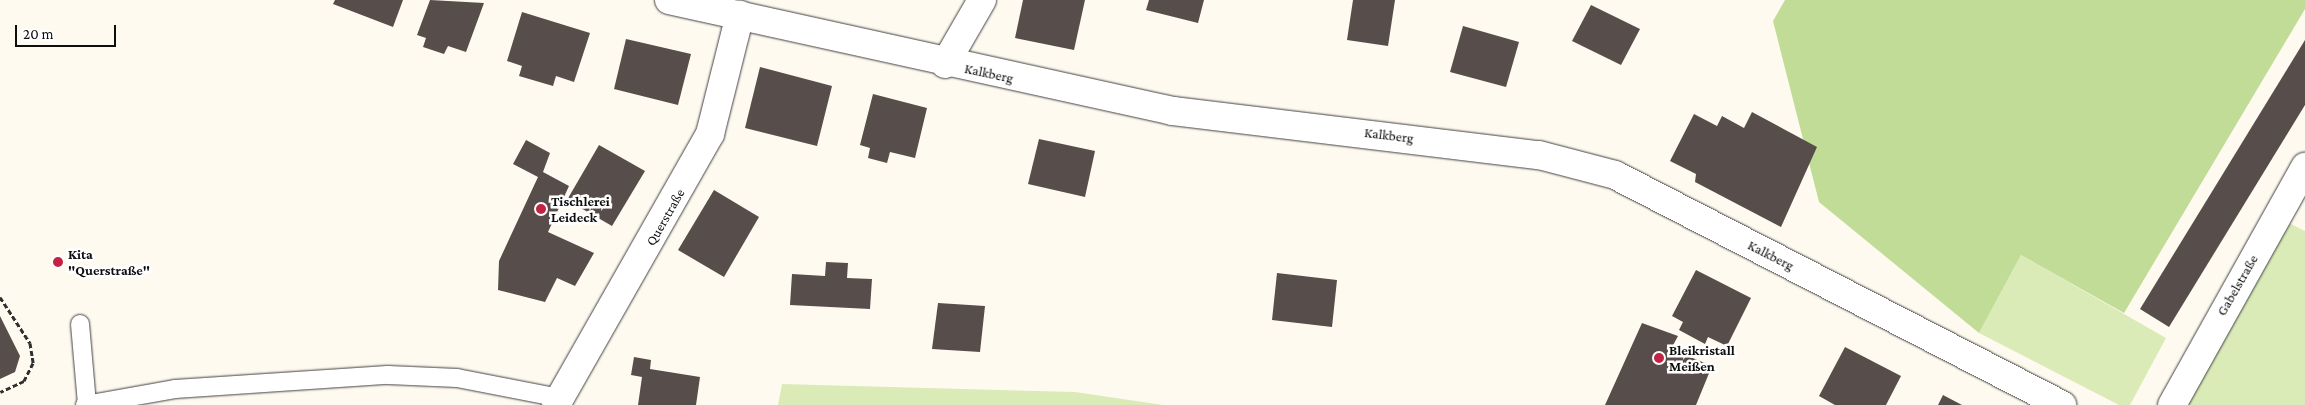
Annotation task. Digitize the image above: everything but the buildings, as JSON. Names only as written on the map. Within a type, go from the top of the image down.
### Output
[{"type":"street","name":"Kalkberg","points":[[669,0],[740,14],[945,64],[1173,111],[1540,155],[1615,175],[2062,405]]},
{"type":"street","points":[[945,64],[982,0]]},
{"type":"street","name":"Querstraße","points":[[558,402],[710,134],[740,14]]},
{"type":"street","name":"Gabelstraße","points":[[2172,405],[2305,167]]},
{"type":"lane","points":[[80,324],[86,405],[175,389],[388,375],[457,378],[558,402]]},
{"type":"path","points":[[0,297],[30,343],[33,363],[24,381],[0,392]]},
{"type":"green space","points":[[1785,0],[2305,0],[2305,9],[2124,313],[2021,255],[1979,333],[1819,202],[1773,21]]},
{"type":"green space","points":[[2287,222],[2305,231],[2305,405],[2186,405]]},
{"type":"green space","points":[[2021,255],[2166,338],[2130,405],[2119,405],[1979,333]]},
{"type":"green space","points":[[782,384],[1075,392],[1163,405],[778,405]]},
{"type":"place","name":"Tischlerei Leideck","points":[[541,209]]},
{"type":"place","name":"Kita \"Querstraße\"","points":[[58,262]]},
{"type":"place","name":"Bleikristall Meißen","points":[[1659,358]]}]
